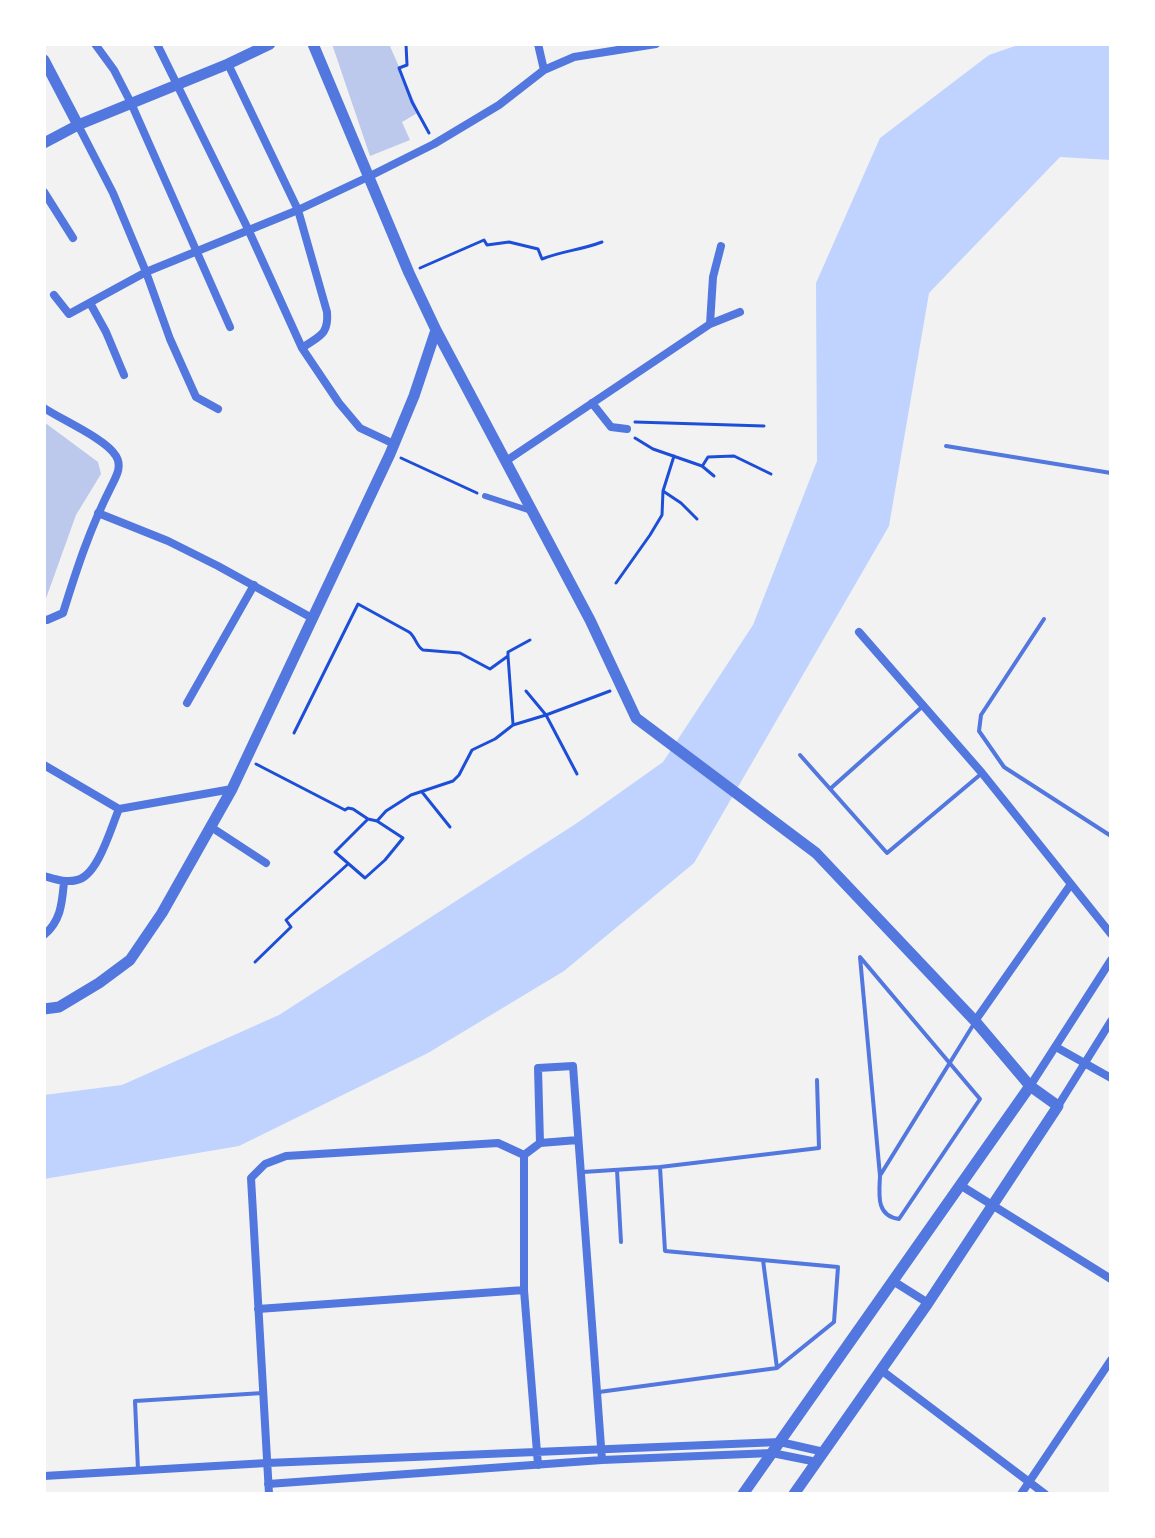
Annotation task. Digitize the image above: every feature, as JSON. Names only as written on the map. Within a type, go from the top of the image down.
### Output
[{"type":"street","points":[[95,44],[114,70],[131,103],[230,327]]},
{"type":"street","points":[[157,44],[248,229],[302,348],[360,428],[392,449]]},
{"type":"street","points":[[44,143],[78,125],[270,44]]},
{"type":"street","points":[[313,44],[436,330],[590,620],[636,718],[816,853],[975,1021],[1030,1086],[1058,1106]]},
{"type":"street","points":[[538,44],[544,70]]},
{"type":"street","points":[[54,295],[69,314],[146,272],[298,210],[434,144],[499,105],[544,70],[574,57],[656,44]]},
{"type":"street","points":[[44,60],[113,193],[196,397],[218,409]]},
{"type":"street","points":[[228,64],[298,210],[327,312],[328,325],[324,334],[302,348]]},
{"type":"street","points":[[44,192],[73,238]]},
{"type":"street","points":[[710,324],[713,277],[721,246]]},
{"type":"street","points":[[90,303],[124,375]]},
{"type":"street","points":[[506,461],[710,324],[740,312]]},
{"type":"street","points":[[44,1009],[59,1007],[130,960],[162,913],[232,789],[392,449],[436,330]]},
{"type":"street","points":[[592,403],[611,427],[627,429]]},
{"type":"street","points":[[44,408],[110,447],[119,460],[119,472],[83,547],[63,613],[44,619]]},
{"type":"street","points":[[485,496],[534,512]]},
{"type":"street","points":[[98,513],[168,541],[312,618]]},
{"type":"street","points":[[187,703],[254,585]]},
{"type":"street","points":[[859,632],[982,773],[1111,934]]},
{"type":"street","points":[[44,765],[119,809],[232,789]]},
{"type":"street","points":[[44,876],[64,882],[81,880],[94,868],[119,809]]},
{"type":"street","points":[[211,827],[266,863]]},
{"type":"street","points":[[44,935],[60,913],[64,882]]},
{"type":"street","points":[[975,1021],[1071,884]]},
{"type":"street","points":[[743,1494],[1030,1086],[1111,960]]},
{"type":"street","points":[[794,1494],[928,1303],[1111,1021]]},
{"type":"street","points":[[1056,1047],[1111,1078]]},
{"type":"street","points":[[540,1143],[538,1068],[573,1066],[602,1460]]},
{"type":"street","points":[[524,1155],[540,1143],[578,1140]]},
{"type":"street","points":[[269,1494],[251,1178],[265,1164],[286,1156],[498,1143],[524,1155]]},
{"type":"street","points":[[524,1155],[524,1290],[538,1465]]},
{"type":"street","points":[[960,1185],[1111,1279]]},
{"type":"street","points":[[893,1281],[928,1303]]},
{"type":"street","points":[[258,1309],[524,1290]]},
{"type":"street","points":[[1021,1494],[1111,1360]]},
{"type":"street","points":[[881,1370],[1045,1494]]},
{"type":"street","points":[[44,1476],[267,1463],[780,1442],[820,1457]]},
{"type":"street","points":[[268,1484],[602,1460],[772,1453],[820,1457]]},
{"type":"lane","points":[[946,446],[1111,473]]},
{"type":"lane","points":[[1044,619],[981,715],[979,731],[1004,767],[1110,834]]},
{"type":"lane","points":[[830,789],[923,706]]},
{"type":"lane","points":[[800,755],[887,853],[982,773]]},
{"type":"lane","points":[[860,957],[980,1099],[899,1219],[889,1218],[883,1211],[879,1200],[880,1176],[860,957]]},
{"type":"lane","points":[[880,1176],[975,1021]]},
{"type":"lane","points":[[581,1172],[660,1167],[819,1148],[817,1080]]},
{"type":"lane","points":[[597,1393],[777,1368],[834,1322],[838,1267],[665,1251],[660,1167]]},
{"type":"lane","points":[[617,1170],[621,1242]]},
{"type":"lane","points":[[763,1260],[777,1368]]},
{"type":"lane","points":[[138,1470],[135,1401],[263,1393]]},
{"type":"path","points":[[406,44],[407,65],[399,68],[412,102],[434,144]]},
{"type":"path","points":[[409,273],[484,240],[487,245],[509,242],[538,249],[542,259],[602,242]]},
{"type":"path","points":[[714,476],[702,466],[653,449],[627,429],[633,422],[764,426]]},
{"type":"path","points":[[392,449],[485,496]]},
{"type":"path","points":[[616,583],[662,515],[663,491],[674,456]]},
{"type":"path","points":[[702,466],[708,457],[734,456],[771,474]]},
{"type":"path","points":[[663,491],[697,519]]},
{"type":"path","points":[[294,733],[358,604],[409,632],[423,650],[460,653],[490,669],[508,656]]},
{"type":"path","points":[[513,725],[508,652],[530,640]]},
{"type":"path","points":[[377,821],[411,795],[453,781],[472,750],[495,739],[513,725],[621,685]]},
{"type":"path","points":[[526,691],[546,715],[577,774]]},
{"type":"path","points":[[246,759],[345,810],[353,809],[377,821],[403,838],[365,878],[335,852],[368,819]]},
{"type":"path","points":[[421,791],[450,827]]},
{"type":"path","points":[[255,962],[291,927],[286,920],[349,863]]},
{"type":"water","points":[[1021,44],[1111,44],[1111,160],[1060,157],[929,293],[889,526],[694,863],[564,971],[428,1053],[239,1146],[44,1179],[44,1095],[122,1085],[279,1015],[577,823],[663,762],[753,625],[817,461],[816,283],[880,138],[989,55]]},
{"type":"building","points":[[332,44],[389,44],[419,112],[402,122],[410,140],[370,156]]},
{"type":"building","points":[[44,422],[98,462],[101,474],[76,515],[44,604]]}]
